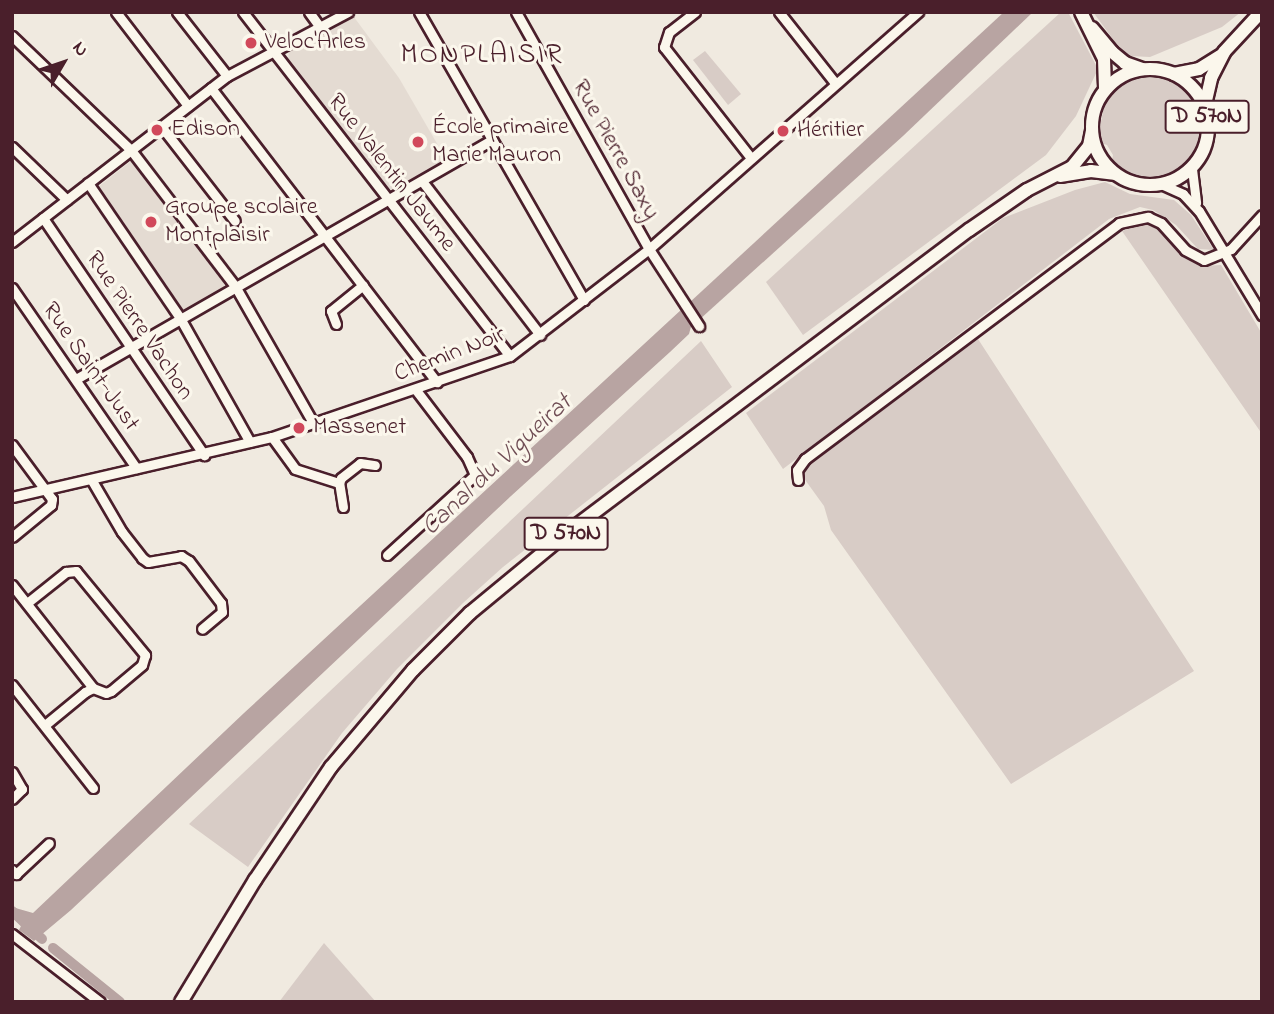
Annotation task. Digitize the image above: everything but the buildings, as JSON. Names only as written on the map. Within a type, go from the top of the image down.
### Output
[{"type":"main road","name":"D 570N","points":[[1059,176],[1082,157],[1092,131],[1094,110],[1105,90],[1122,76],[1142,69],[1174,74],[1199,69],[1224,52],[1261,12]]},
{"type":"main road","points":[[1084,18],[1112,52],[1125,63],[1142,69]]},
{"type":"main road","points":[[1084,18],[1104,59],[1105,90]]},
{"type":"main road","name":"D 570N","points":[[181,1002],[268,860],[331,767],[413,670],[470,613],[572,529],[969,230],[1027,190],[1059,176],[1091,171],[1115,174],[1140,185],[1163,185],[1192,169],[1205,149],[1208,134],[1206,93],[1224,52]]},
{"type":"main road","name":"D 570N","points":[[1174,74],[1194,88],[1205,107]]},
{"type":"main road","points":[[1092,131],[1100,156],[1115,174]]},
{"type":"street","points":[[116,12],[188,106]]},
{"type":"street","points":[[177,12],[227,76]]},
{"type":"street","name":"Rue Valentin Jaume","points":[[243,12],[387,201],[510,356]]},
{"type":"street","points":[[309,12],[320,27]]},
{"type":"street","points":[[12,242],[227,76],[348,12]]},
{"type":"street","points":[[419,12],[584,300]]},
{"type":"street","name":"Rue Pierre Saxy","points":[[516,12],[649,249],[699,326]]},
{"type":"street","points":[[695,12],[669,32],[664,47],[751,158]]},
{"type":"street","points":[[779,12],[835,83]]},
{"type":"street","name":"Chemin Noir","points":[[12,497],[204,455],[272,437],[510,356],[649,249],[918,12]]},
{"type":"street","points":[[12,36],[131,150],[235,286],[313,423]]},
{"type":"street","points":[[211,88],[437,382]]},
{"type":"street","points":[[162,126],[234,221]]},
{"type":"street","points":[[76,379],[492,140]]},
{"type":"street","points":[[12,147],[67,200]]},
{"type":"street","points":[[1192,169],[1192,193],[1199,211],[1262,315]]},
{"type":"street","points":[[422,181],[540,335]]},
{"type":"street","points":[[88,183],[180,318],[250,442]]},
{"type":"street","points":[[1163,185],[1183,194],[1199,211]]},
{"type":"street","points":[[798,480],[797,470],[805,459],[1119,223],[1148,217],[1161,223],[1194,257],[1204,260],[1224,253],[1239,242],[1262,215]]},
{"type":"street","name":"Rue Pierre Vachon","points":[[43,218],[204,455]]},
{"type":"street","points":[[336,324],[331,311],[363,285]]},
{"type":"street","name":"Rue Saint-Just","points":[[12,288],[136,468]]},
{"type":"street","points":[[387,555],[475,475],[467,457],[416,390]]},
{"type":"street","points":[[272,437],[295,469],[339,483]]},
{"type":"street","points":[[12,445],[52,499],[51,505],[12,537]]},
{"type":"street","points":[[343,508],[339,483],[355,464],[375,465]]},
{"type":"street","points":[[91,479],[122,532],[142,558],[148,562],[181,556],[189,561],[220,603],[222,612],[202,629]]},
{"type":"street","points":[[12,586],[93,688],[106,693],[111,691],[142,665],[143,651],[76,571],[66,572],[27,603]]},
{"type":"street","points":[[12,685],[93,788]]},
{"type":"street","points":[[44,725],[93,688]]},
{"type":"street","points":[[12,772],[20,781],[22,789],[12,799]]},
{"type":"street","points":[[12,870],[16,874],[49,843]]},
{"type":"street","points":[[13,935],[100,1002]]},
{"type":"shaded area","points":[[1004,12],[1033,12],[903,136],[699,320],[689,303]]},
{"type":"shaded area","points":[[1061,12],[1068,12],[1098,69],[1076,116],[1046,155],[803,335],[766,282]]},
{"type":"shaded area","points":[[1093,12],[1241,12],[1222,27],[1150,57],[1130,56],[1115,42]]},
{"type":"shaded area","points":[[354,17],[399,78],[446,159],[395,189],[388,189],[288,60],[289,52]]},
{"type":"shaded area","points":[[705,51],[741,94],[728,105],[693,60]]},
{"type":"shaded area","points":[[1146,75],[1163,76],[1178,83],[1191,95],[1199,110],[1202,126],[1199,143],[1191,158],[1179,170],[1146,178],[1121,169],[1112,161],[1113,155],[1107,145],[1101,143],[1099,131],[1105,102],[1115,88],[1129,79]]},
{"type":"shaded area","name":"Groupe scolaire Montplaisir","points":[[131,161],[224,279],[224,288],[181,311],[98,187]]},
{"type":"shaded area","points":[[1105,182],[1130,194],[1174,200],[1191,215],[1214,250],[1198,249],[1176,225],[1153,210],[1140,207],[1109,219],[783,469],[746,413],[1003,218],[1075,190]]},
{"type":"shaded area","points":[[1147,223],[1164,234],[1189,260],[1202,266],[1221,265],[1262,334],[1262,434],[1122,231]]},
{"type":"shaded area","points":[[682,309],[692,323],[689,334],[670,352],[511,496],[71,910],[34,941],[19,930],[21,926],[12,916],[12,907],[33,913],[244,713]]},
{"type":"shaded area","points":[[978,339],[1194,671],[1011,784],[831,530],[824,506],[803,477],[807,467]]},
{"type":"shaded area","points":[[701,341],[732,387],[503,567],[463,603],[397,669],[342,733],[248,867],[189,824]]},
{"type":"shaded area","points":[[324,943],[376,1002],[279,1002]]},
{"type":"waterway","points":[[12,911],[42,939]]},
{"type":"waterway","points":[[53,948],[120,1002]]},
{"type":"place","name":"Veloc'Arles","points":[[251,43]]},
{"type":"place","name":"Edison","points":[[157,130]]},
{"type":"place","name":"Héritier","points":[[783,131]]},
{"type":"place","name":"École primaire Marie Mauron","points":[[418,142]]},
{"type":"place","name":"Groupe scolaire Montplaisir","points":[[151,222]]},
{"type":"place","name":"Massenet","points":[[299,428]]},
{"type":"district","name":"MONPLAISIR","points":[[482,56]]},
{"type":"water label","name":"Canal du Vigueirat","points":[[498,466]]}]
